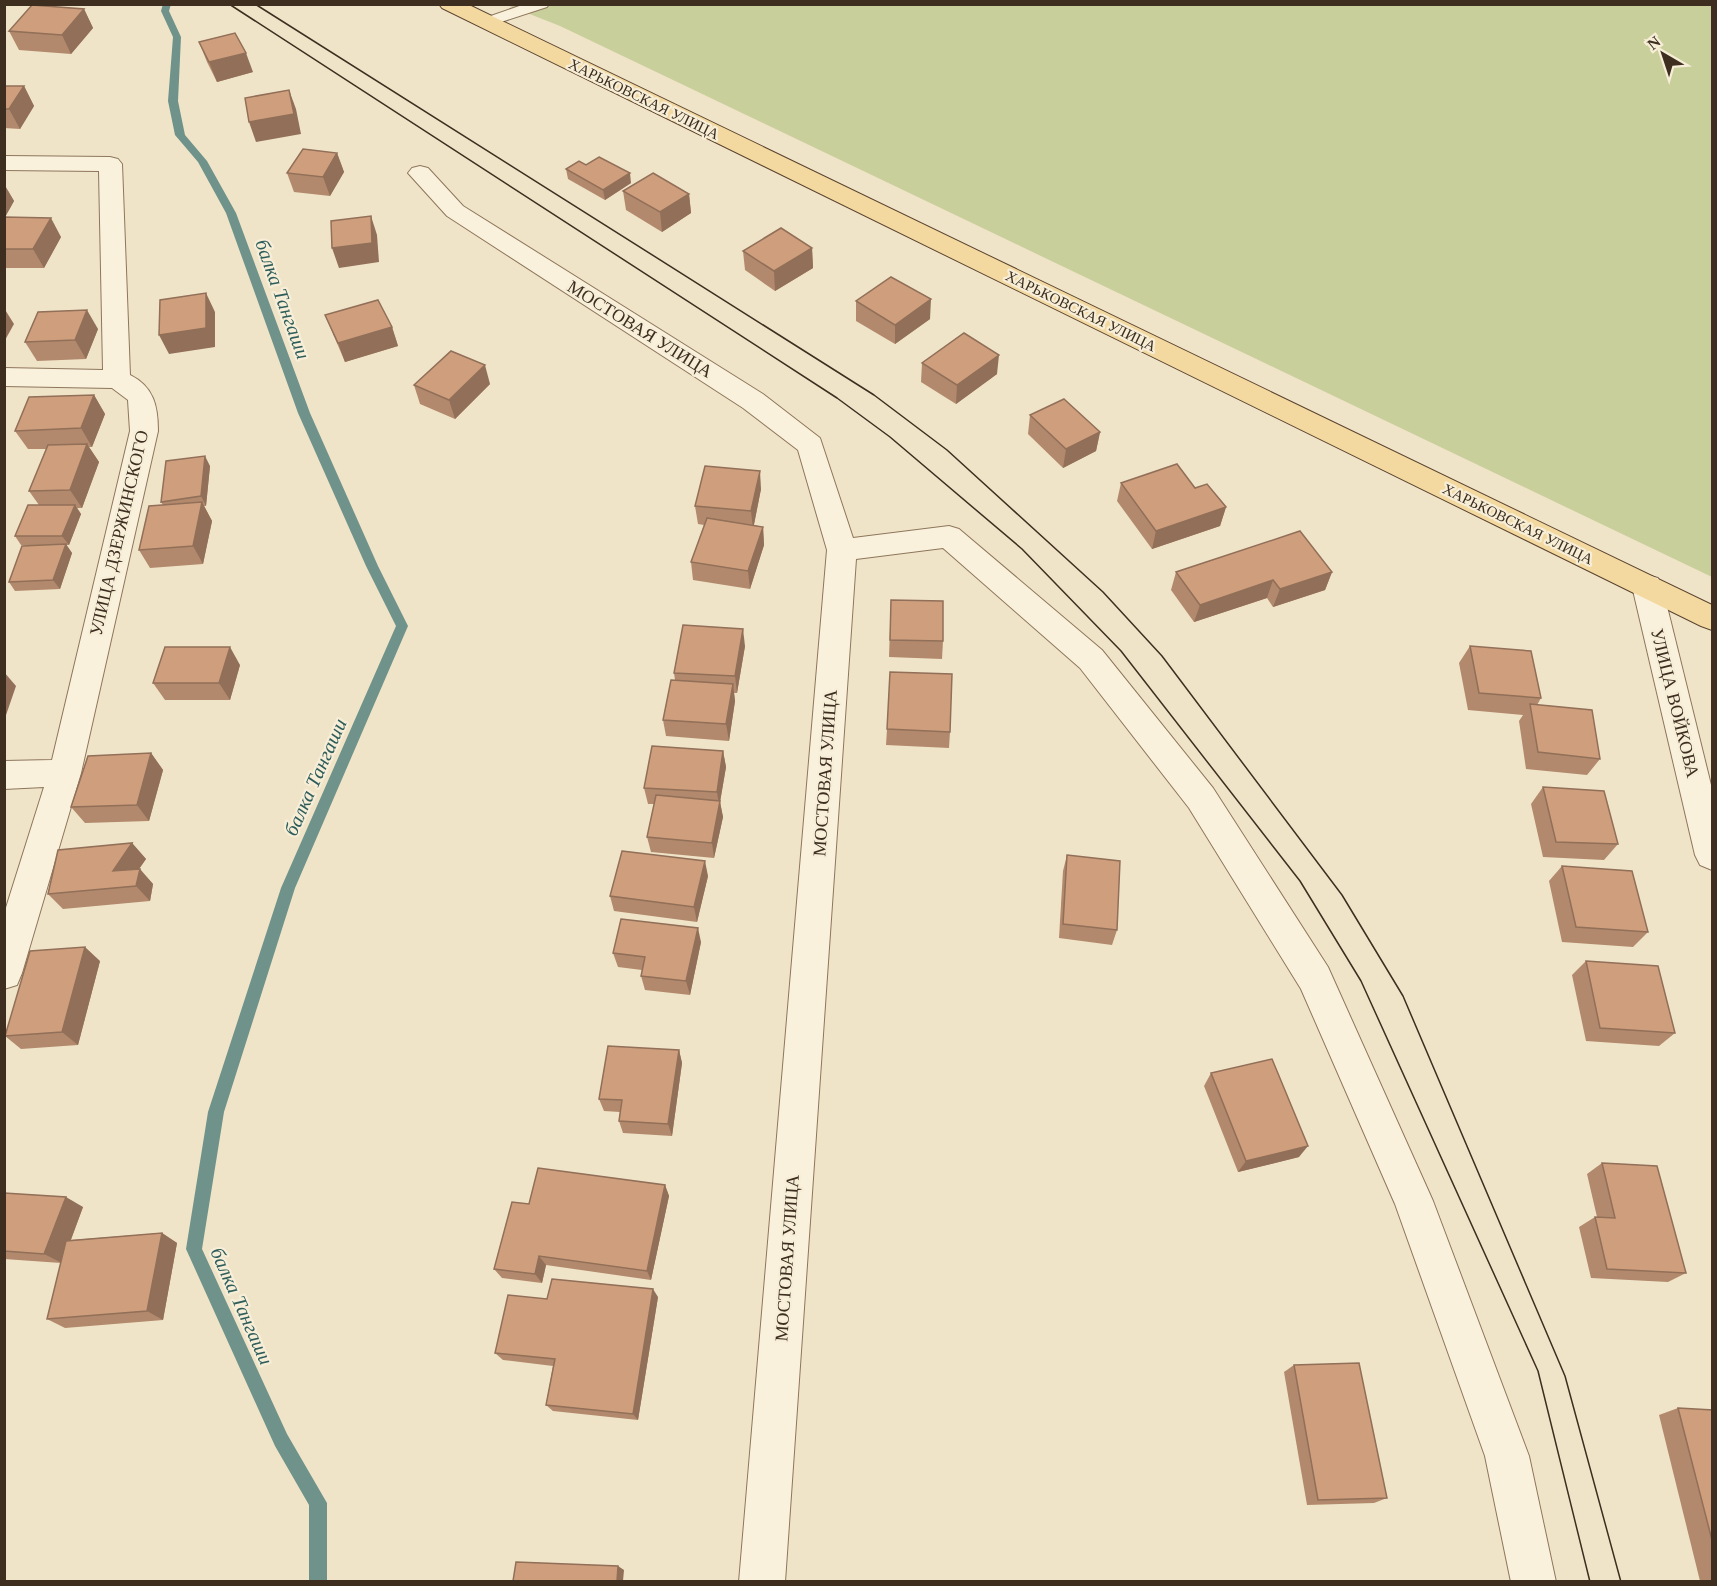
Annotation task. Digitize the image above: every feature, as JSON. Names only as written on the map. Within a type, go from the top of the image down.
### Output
[{"type":"main road","name":"ХАРЬКОВСКАЯ УЛИЦА","points":[[449,4],[1713,618]]},
{"type":"street","points":[[4,163],[110,164],[117,379],[4,377]]},
{"type":"street","name":"МОСТОВАЯ УЛИЦА","points":[[420,173],[455,211],[753,400],[810,445],[842,550],[762,1581]]},
{"type":"street","name":"УЛИЦА ДЗЕРЖИНСКОГО","points":[[4,973],[64,773],[144,431],[145,402],[133,387],[117,379]]},
{"type":"street","points":[[842,550],[949,537],[1091,658],[1201,798],[1315,979],[1413,1201],[1507,1456],[1534,1581]]},
{"type":"street","name":"УЛИЦА ВОЙКОВА","points":[[1647,586],[1713,855]]},
{"type":"street","points":[[4,775],[64,773]]},
{"type":"lane","points":[[487,22],[542,4]]},
{"type":"green space","points":[[507,5],[1712,5],[1712,577],[560,26]]},
{"type":"building","points":[[32,5],[84,9],[62,35],[9,31]]},
{"type":"building","points":[[235,33],[246,53],[209,62],[199,42]]},
{"type":"building","points":[[4,86],[24,86],[9,109],[4,109]]},
{"type":"building","points":[[289,90],[294,114],[249,122],[245,98]]},
{"type":"building","points":[[303,149],[337,153],[323,177],[287,173]]},
{"type":"building","points":[[599,157],[630,173],[603,190],[566,169],[579,161],[586,165]]},
{"type":"building","points":[[653,173],[689,194],[660,212],[623,191]]},
{"type":"building","points":[[371,216],[372,243],[332,248],[331,221]]},
{"type":"building","points":[[4,217],[51,218],[33,249],[4,249]]},
{"type":"building","points":[[781,228],[812,248],[774,271],[743,251]]},
{"type":"building","points":[[891,277],[931,299],[895,325],[856,301]]},
{"type":"building","points":[[206,293],[206,328],[159,335],[160,300]]},
{"type":"building","points":[[378,300],[392,327],[338,343],[325,315]]},
{"type":"building","points":[[87,310],[75,340],[25,342],[38,312]]},
{"type":"building","points":[[964,333],[999,355],[957,385],[922,363]]},
{"type":"building","points":[[451,351],[485,365],[449,400],[414,385]]},
{"type":"building","points":[[94,395],[81,428],[15,431],[29,397]]},
{"type":"building","points":[[1064,399],[1100,432],[1066,449],[1030,415]]},
{"type":"building","points":[[87,444],[70,490],[29,491],[48,445]]},
{"type":"building","points":[[205,456],[201,496],[161,502],[166,461]]},
{"type":"building","points":[[1177,464],[1195,488],[1207,484],[1226,507],[1156,531],[1121,483]]},
{"type":"building","points":[[705,466],[760,471],[751,511],[695,506]]},
{"type":"building","points":[[202,502],[193,546],[139,550],[149,506]]},
{"type":"building","points":[[28,505],[75,505],[62,536],[15,536]]},
{"type":"building","points":[[707,518],[763,527],[748,571],[691,562]]},
{"type":"building","points":[[1300,531],[1332,572],[1280,589],[1273,580],[1200,605],[1176,572]]},
{"type":"building","points":[[66,544],[53,580],[9,582],[22,546]]},
{"type":"building","points":[[891,600],[943,601],[943,641],[890,640]]},
{"type":"building","points":[[683,625],[743,629],[735,676],[674,673]]},
{"type":"building","points":[[1470,646],[1531,651],[1541,698],[1479,693]]},
{"type":"building","points":[[165,647],[230,647],[219,683],[153,683]]},
{"type":"building","points":[[890,672],[952,674],[950,732],[887,729]]},
{"type":"building","points":[[671,680],[733,684],[726,724],[663,720]]},
{"type":"building","points":[[1530,704],[1592,710],[1600,759],[1538,752]]},
{"type":"building","points":[[652,746],[723,751],[717,792],[644,788]]},
{"type":"building","points":[[151,753],[137,805],[71,807],[88,756]]},
{"type":"building","points":[[1543,787],[1604,791],[1618,844],[1556,842]]},
{"type":"building","points":[[656,795],[720,801],[712,843],[647,837]]},
{"type":"building","points":[[132,843],[113,871],[140,869],[136,886],[48,894],[58,850]]},
{"type":"building","points":[[622,851],[705,861],[694,907],[610,896]]},
{"type":"building","points":[[1067,855],[1120,861],[1117,930],[1063,924]]},
{"type":"building","points":[[1562,866],[1632,871],[1648,932],[1576,927]]},
{"type":"building","points":[[621,919],[698,928],[686,981],[641,976],[645,957],[613,953]]},
{"type":"building","points":[[85,947],[62,1032],[5,1036],[30,951]]},
{"type":"building","points":[[1586,961],[1658,966],[1675,1033],[1600,1028]]},
{"type":"building","points":[[608,1046],[679,1050],[668,1124],[619,1121],[622,1100],[599,1099]]},
{"type":"building","points":[[1272,1059],[1308,1146],[1246,1161],[1211,1073]]},
{"type":"building","points":[[1602,1163],[1657,1166],[1686,1273],[1607,1269],[1595,1217],[1615,1218]]},
{"type":"building","points":[[538,1168],[665,1185],[647,1271],[539,1256],[535,1274],[494,1269],[512,1202],[529,1204]]},
{"type":"building","points":[[4,1193],[66,1197],[44,1254],[4,1251]]},
{"type":"building","points":[[162,1233],[147,1311],[47,1319],[66,1241]]},
{"type":"building","points":[[552,1279],[653,1289],[633,1414],[546,1405],[555,1359],[495,1353],[508,1295],[547,1299]]},
{"type":"building","points":[[1359,1363],[1387,1498],[1318,1500],[1294,1365]]},
{"type":"building","points":[[1678,1408],[1713,1410],[1713,1544]]},
{"type":"building","points":[[516,1562],[618,1566],[617,1581],[513,1581]]},
{"type":"waterway","name":"балка Тангаши","points":[[167,4],[165,11],[177,37],[173,101],[180,135],[202,161],[231,213],[304,413],[372,566],[402,626],[288,888],[216,1112],[194,1249],[281,1440],[318,1503],[318,1582]]},
{"type":"tram line","points":[[229,4],[837,398],[890,437],[1022,549],[1121,651],[1300,881],[1361,981],[1538,1371],[1590,1582]]},
{"type":"tram line","points":[[255,4],[874,395],[947,450],[1103,592],[1162,656],[1342,895],[1403,996],[1565,1376],[1621,1582]]}]
